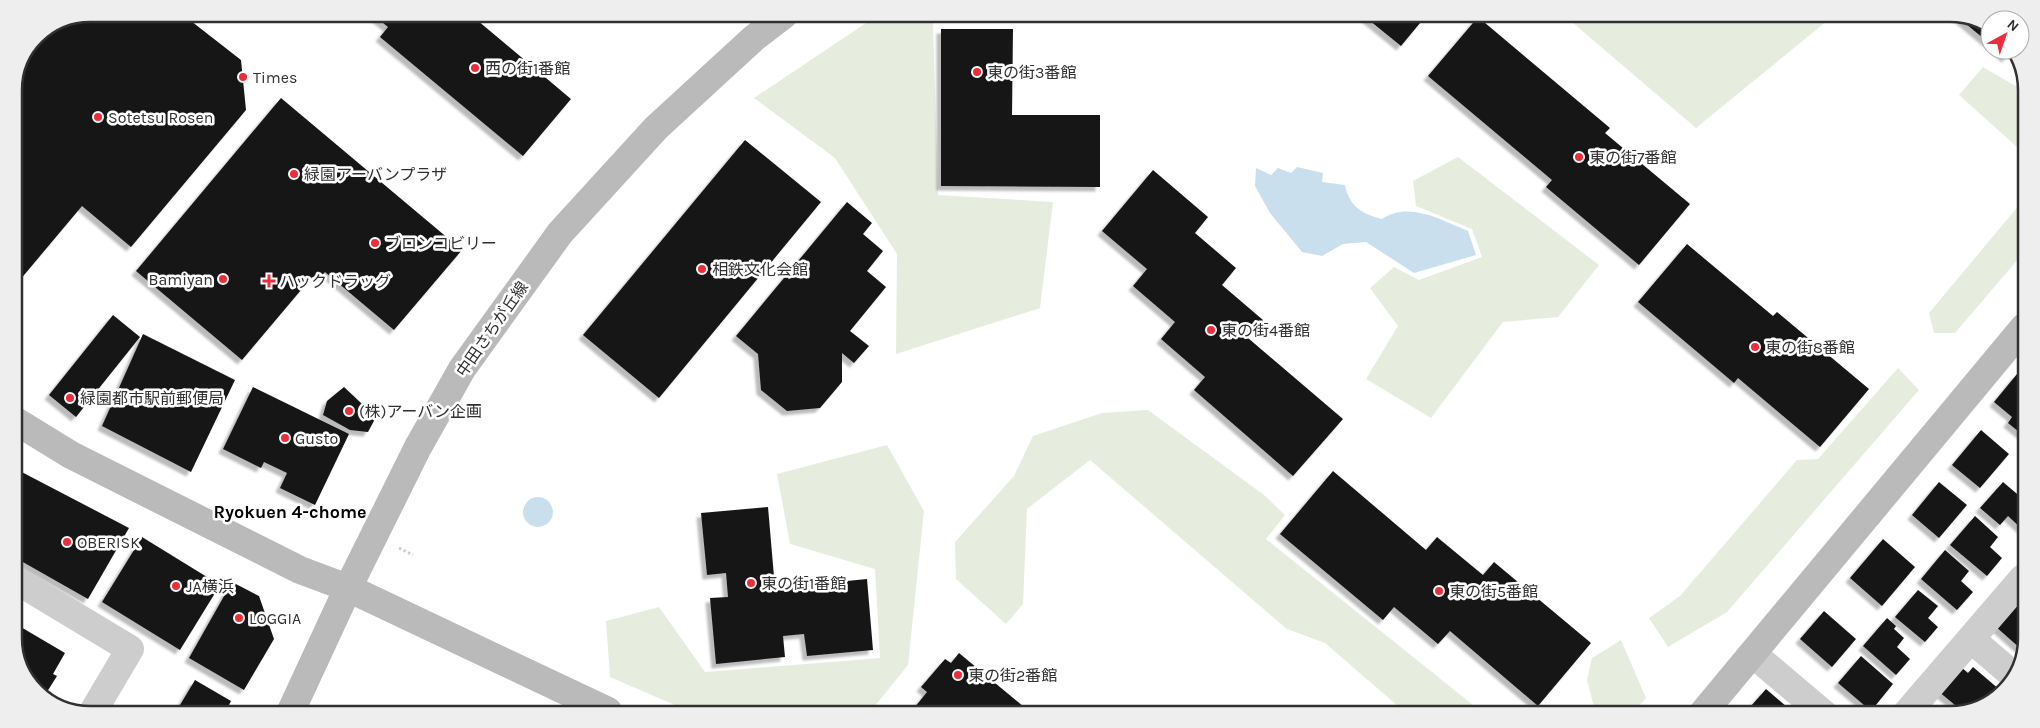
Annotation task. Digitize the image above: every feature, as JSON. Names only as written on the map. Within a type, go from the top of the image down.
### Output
[{"type":"street","name":"中田さちが丘線","points":[[293,706],[348,588],[418,447],[462,369],[560,233],[656,128],[754,38],[774,23]]},
{"type":"street","points":[[1709,706],[2017,336]]},
{"type":"street","points":[[23,426],[71,455],[300,570],[348,588],[597,706]]},
{"type":"street","points":[[23,584],[130,649],[96,706]]},
{"type":"street","points":[[1913,706],[2018,584]]},
{"type":"street","points":[[1971,639],[2008,671]]},
{"type":"street","points":[[1752,654],[1814,706]]},
{"type":"green space","points":[[866,23],[933,23],[938,195],[1053,202],[1040,308],[896,354],[897,254],[835,158],[754,98]]},
{"type":"green space","points":[[1573,23],[1825,23],[1696,128]]},
{"type":"green space","points":[[1983,67],[2017,87],[2017,147],[1959,95]]},
{"type":"green space","points":[[1458,157],[1599,265],[1558,317],[1503,322],[1431,418],[1366,379],[1398,326],[1370,288],[1394,267],[1419,280],[1482,257],[1472,229],[1416,206],[1413,181]]},
{"type":"green space","points":[[2017,207],[2017,260],[1955,333],[1934,333],[1929,313]]},
{"type":"green space","points":[[1898,368],[1919,390],[1727,612],[1668,647],[1649,618],[1680,596],[1797,460],[1818,459]]},
{"type":"green space","points":[[1148,410],[1264,495],[1285,515],[1266,539],[1474,706],[1398,706],[1325,643],[1287,629],[1090,460],[1027,509],[1023,604],[1006,624],[956,579],[955,542],[1014,476],[1033,436],[1102,413]]},
{"type":"green space","points":[[887,445],[924,511],[908,665],[875,706],[677,706],[610,677],[606,621],[659,607],[705,672],[880,658],[875,569],[790,544],[777,474]]},
{"type":"green space","points":[[1621,640],[1646,698],[1639,706],[1594,706],[1587,680],[1592,658]]},
{"type":"water","points":[[1297,167],[1323,173],[1322,182],[1345,185],[1353,204],[1368,215],[1382,219],[1392,214],[1414,212],[1425,214],[1468,231],[1476,255],[1414,273],[1366,242],[1343,244],[1322,256],[1302,252],[1270,213],[1255,186],[1256,168],[1271,175],[1278,168],[1291,173]]},
{"type":"water","points":[[538,497],[549,501],[553,512],[549,523],[538,527],[527,523],[523,512],[527,501]]},
{"type":"building","points":[[194,23],[241,60],[246,110],[131,247],[82,206],[23,276],[24,77],[34,53],[43,43],[53,34],[77,24]]},
{"type":"building","name":"西の街1番館","points":[[383,23],[481,23],[571,99],[523,156],[380,37],[388,27]]},
{"type":"building","points":[[1373,23],[1420,23],[1401,46]]},
{"type":"building","name":"東の街7番館","points":[[1473,23],[1485,23],[1610,128],[1605,133],[1690,204],[1639,265],[1546,187],[1552,180],[1428,76]]},
{"type":"building","points":[[1967,25],[1971,26],[1979,30],[1980,36]]},
{"type":"building","name":"東の街3番館","points":[[941,29],[1013,29],[1012,115],[1100,115],[1100,187],[941,186]]},
{"type":"building","name":"緑園アーバンプラザ","points":[[281,98],[462,250],[394,330],[325,272],[319,278],[312,277],[242,360],[136,271]]},
{"type":"building","name":"相鉄文化会館","points":[[745,140],[821,202],[659,398],[583,335]]},
{"type":"building","name":"東の街4番館","points":[[1153,170],[1208,217],[1195,233],[1236,268],[1222,285],[1263,320],[1248,338],[1343,419],[1293,476],[1194,390],[1205,377],[1161,339],[1175,322],[1133,286],[1147,269],[1102,231]]},
{"type":"building","points":[[847,202],[872,223],[863,234],[883,251],[867,271],[886,287],[850,331],[869,346],[854,363],[842,353],[842,382],[820,408],[787,411],[761,390],[758,354],[736,336]]},
{"type":"building","name":"東の街8番館","points":[[1687,244],[1773,316],[1777,312],[1869,389],[1820,447],[1738,378],[1734,383],[1638,302]]},
{"type":"building","points":[[113,315],[140,337],[76,417],[49,395]]},
{"type":"building","points":[[143,334],[235,380],[191,472],[102,426]]},
{"type":"building","points":[[2017,374],[2018,431],[2008,423],[2012,417],[1994,402]]},
{"type":"building","points":[[253,387],[349,434],[315,505],[280,488],[287,473],[264,462],[261,468],[223,449]]},
{"type":"building","points":[[344,387],[376,417],[368,432],[350,430],[323,415],[327,401]]},
{"type":"building","points":[[1981,430],[2009,454],[1980,488],[1952,465]]},
{"type":"building","name":"東の街5番館","points":[[1333,471],[1426,550],[1437,537],[1483,575],[1494,562],[1591,643],[1538,706],[1450,631],[1438,644],[1394,607],[1383,620],[1280,534]]},
{"type":"building","name":"OBERISK","points":[[23,473],[129,528],[88,599],[23,562]]},
{"type":"building","points":[[1939,482],[1967,505],[1939,538],[1912,515]]},
{"type":"building","points":[[2003,482],[2018,495],[2018,525],[2008,516],[2000,525],[1980,508]]},
{"type":"building","name":"東の街1番館","points":[[768,507],[775,588],[867,579],[873,650],[807,656],[804,634],[783,636],[785,657],[716,664],[710,598],[728,597],[726,573],[707,575],[701,513]]},
{"type":"building","points":[[1975,516],[1998,537],[1990,547],[2002,558],[1987,576],[1950,545]]},
{"type":"building","points":[[142,537],[220,585],[180,650],[102,602]]},
{"type":"building","points":[[1883,539],[1915,567],[1882,606],[1850,578]]},
{"type":"building","points":[[1945,550],[1969,571],[1961,581],[1973,592],[1957,610],[1921,579]]},
{"type":"building","name":"LOGGIA","points":[[232,582],[259,596],[274,639],[244,690],[189,658]]},
{"type":"building","points":[[1918,590],[1938,606],[1928,618],[1938,627],[1925,642],[1895,617]]},
{"type":"building","points":[[2018,601],[2017,646],[1995,626]]},
{"type":"building","points":[[1824,611],[1856,639],[1832,667],[1800,639]]},
{"type":"building","points":[[1887,618],[1896,626],[1894,629],[1904,638],[1897,647],[1910,659],[1896,675],[1863,646]]},
{"type":"building","points":[[23,628],[65,653],[53,674],[57,676],[48,690],[37,679],[25,655]]},
{"type":"building","name":"東の街2番館","points":[[959,653],[1023,706],[916,706],[927,692],[921,687],[945,659],[951,663]]},
{"type":"building","points":[[1861,656],[1893,684],[1875,706],[1865,706],[1838,683]]},
{"type":"building","points":[[1960,666],[1968,673],[1973,667],[1996,686],[1987,694],[1971,702],[1955,705],[1938,691]]},
{"type":"building","points":[[195,680],[231,701],[228,706],[179,706]]},
{"type":"building","points":[[1766,689],[1786,706],[1751,706]]},
{"type":"place","name":"西の街1番館","points":[[475,68]]},
{"type":"place","name":"東の街3番館","points":[[977,72]]},
{"type":"place","name":"Times","points":[[243,77]]},
{"type":"place","name":"Sotetsu Rosen","points":[[98,117]]},
{"type":"place","name":"東の街7番館","points":[[1579,157]]},
{"type":"place","name":"緑園アーバンプラザ","points":[[294,174]]},
{"type":"place","name":"ブロンコビリー","points":[[375,243]]},
{"type":"place","name":"相鉄文化会館","points":[[702,269]]},
{"type":"place","name":"Bamiyan","points":[[223,279]]},
{"type":"place","name":"ハックドラッグ","points":[[269,281]]},
{"type":"place","name":"東の街4番館","points":[[1211,330]]},
{"type":"place","name":"東の街8番館","points":[[1755,347]]},
{"type":"place","name":"緑園都市駅前郵便局","points":[[70,398]]},
{"type":"place","name":"(株)アーバン企画","points":[[349,411]]},
{"type":"place","name":"Gusto","points":[[285,438]]},
{"type":"place","name":"OBERISK","points":[[67,542]]},
{"type":"place","name":"東の街1番館","points":[[751,583]]},
{"type":"place","name":"JA横浜","points":[[176,586]]},
{"type":"place","name":"東の街5番館","points":[[1439,591]]},
{"type":"place","name":"LOGGIA","points":[[239,618]]},
{"type":"place","name":"東の街2番館","points":[[958,675]]},
{"type":"district","name":"Ryokuen 4-chome","points":[[290,512]]}]
